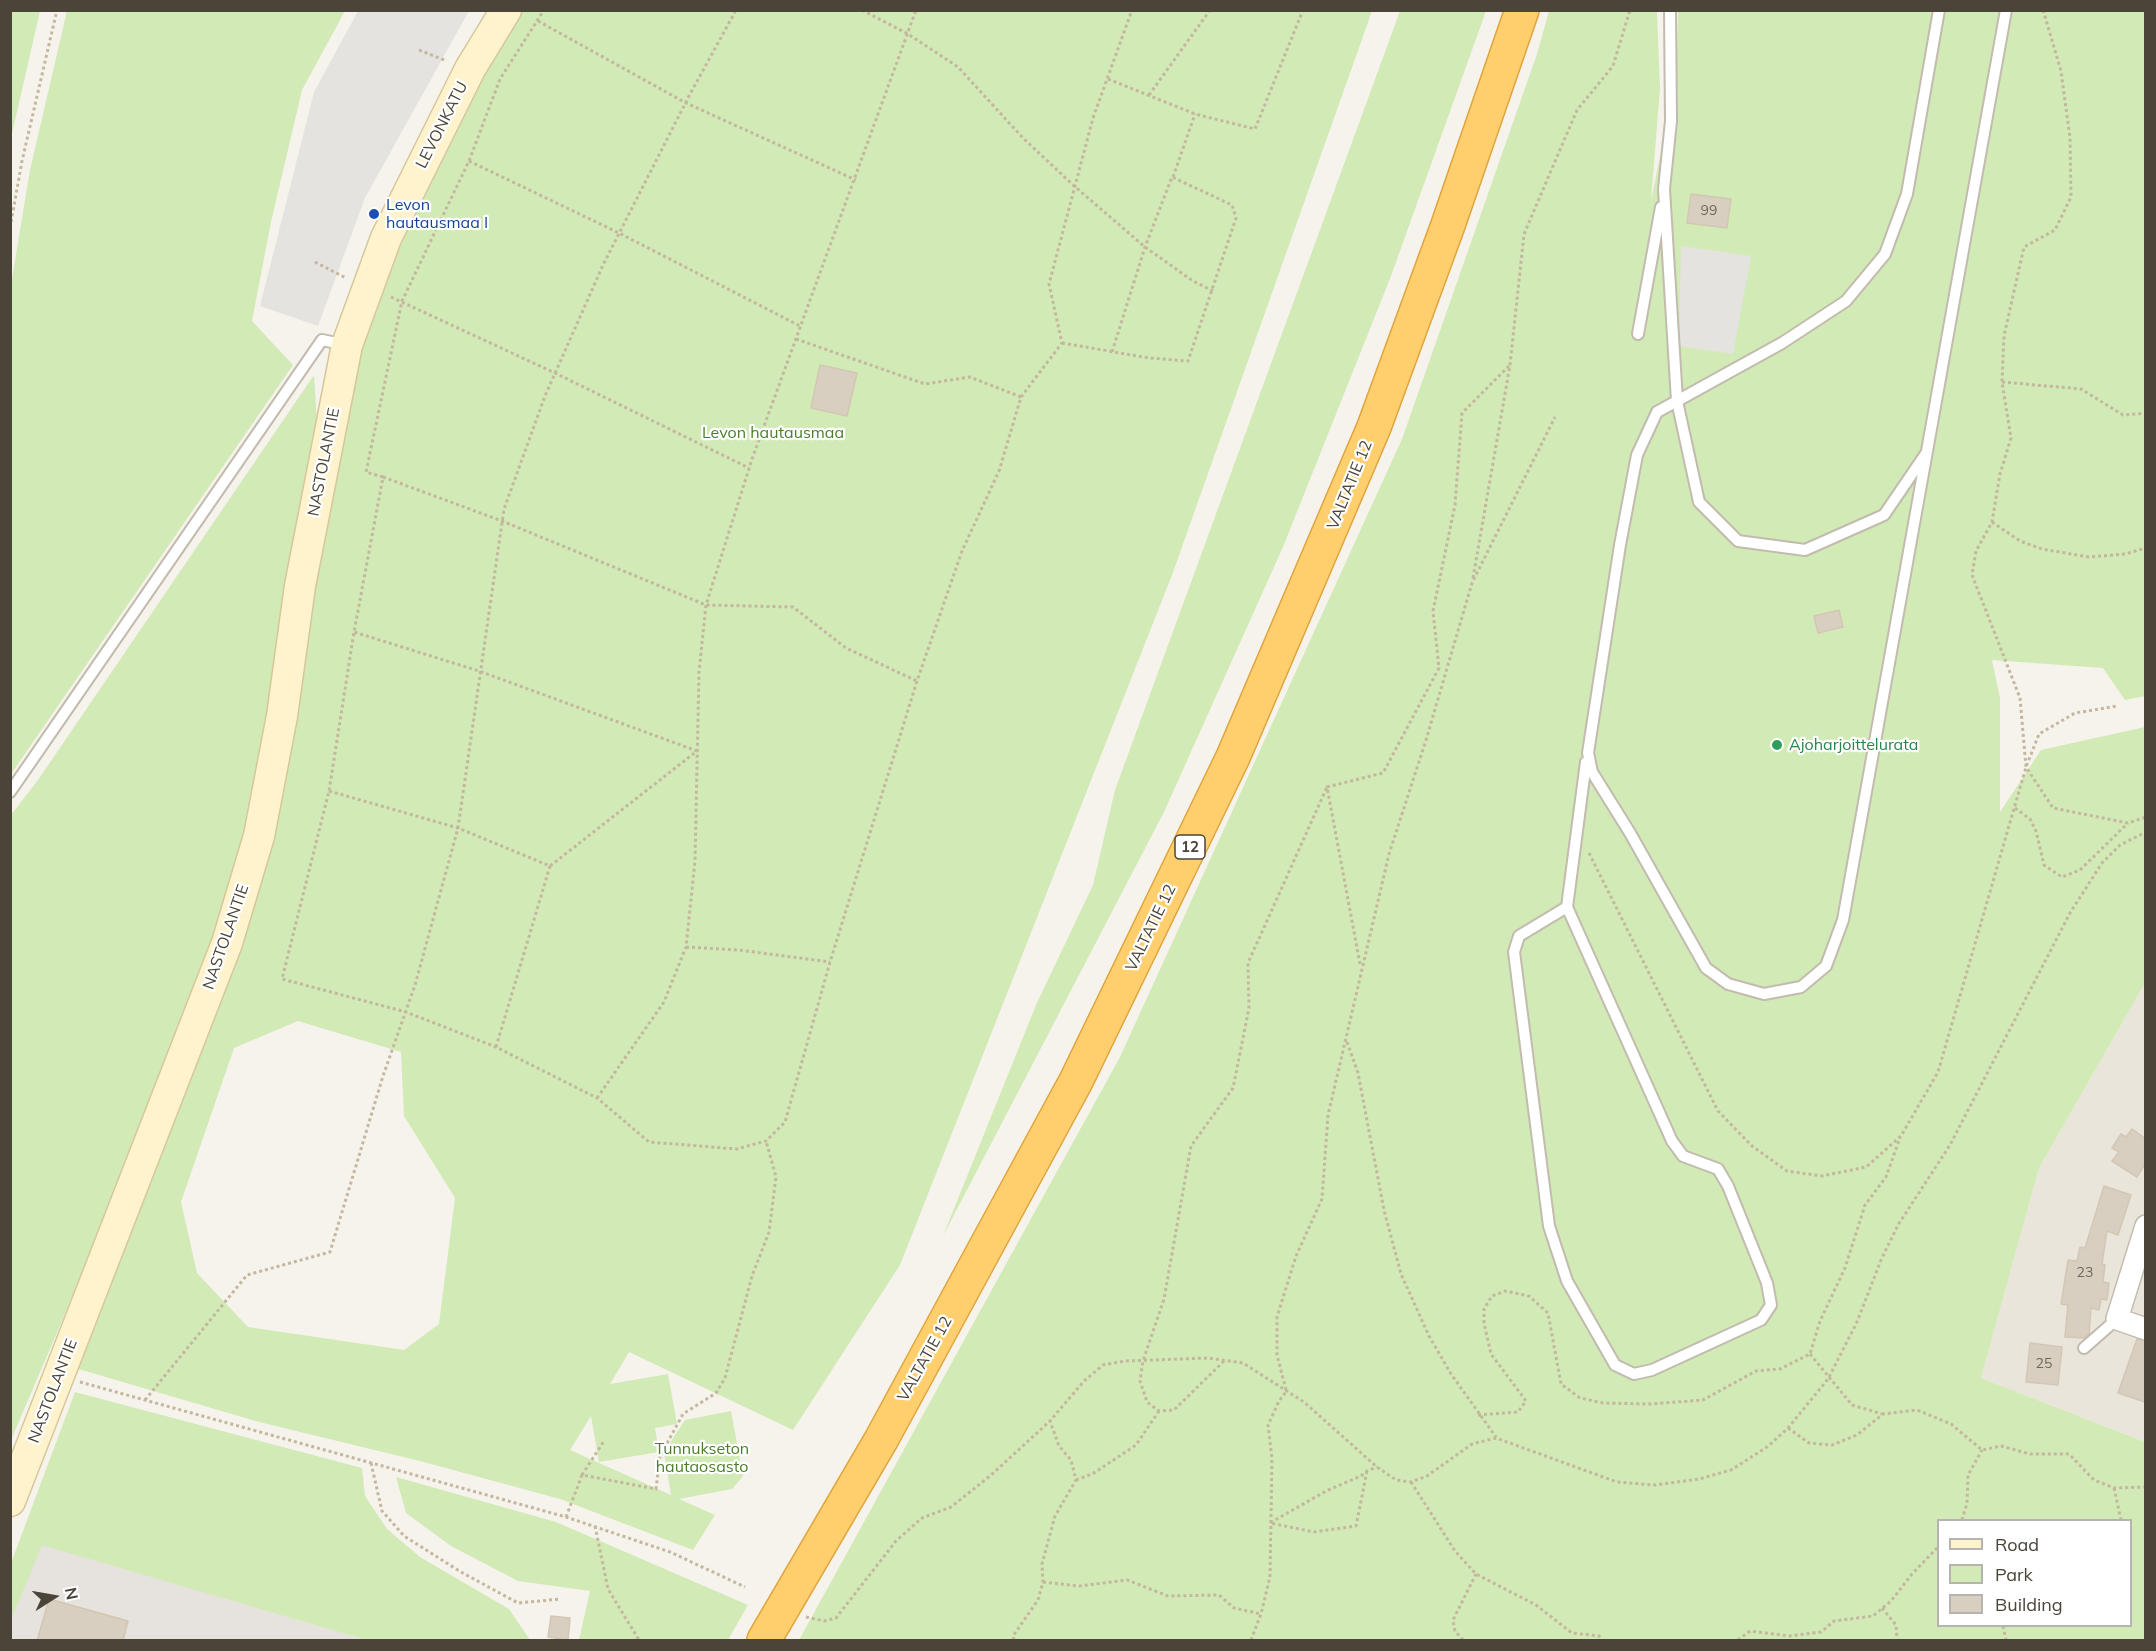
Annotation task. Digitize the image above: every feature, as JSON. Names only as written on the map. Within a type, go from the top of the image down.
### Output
[{"type":"highway","name":"VALTATIE 12","points":[[764,1641],[881,1440],[1076,1081],[1233,757],[1304,597],[1374,427],[1452,214],[1522,10]]},
{"type":"main road","name":"LEVONKATU","points":[[347,345],[386,238],[470,69],[506,10]]},
{"type":"main road","name":"NASTOLANTIE","points":[[10,1502],[227,943],[259,836],[282,716],[300,586],[347,345]]},
{"type":"street","points":[[2145,1226],[2117,1319],[2145,1329]]},
{"type":"lane","points":[[1638,334],[1664,189],[1671,121],[1670,10]]},
{"type":"lane","points":[[1588,753],[1592,772],[1630,833],[1706,968],[1728,984],[1764,994],[1801,987],[1826,966],[1843,920],[2004,30],[2004,10]]},
{"type":"lane","points":[[1567,908],[1519,936],[1514,952],[1549,1226],[1567,1281],[1615,1365],[1634,1374],[1652,1370],[1761,1320],[1771,1305],[1767,1283],[1728,1186],[1718,1169],[1683,1156],[1672,1141],[1567,908],[1620,545],[1637,455],[1657,412],[1782,343],[1846,301],[1886,254],[1907,194],[1939,13]]},
{"type":"lane","points":[[1664,189],[1677,402],[1699,502],[1738,541],[1804,550],[1884,516],[1929,448]]},
{"type":"lane","points":[[10,792],[321,340],[347,345]]},
{"type":"lane","points":[[2084,1348],[2117,1319]]},
{"type":"path","points":[[10,228],[22,161],[57,10]]},
{"type":"path","points":[[544,10],[500,79],[469,161],[402,301],[366,472],[502,521],[706,605],[793,607],[846,648],[917,681]]},
{"type":"path","points":[[145,1400],[247,1275],[330,1252],[383,1076],[406,1012],[458,828],[504,509],[555,373],[619,233],[736,10]]},
{"type":"path","points":[[862,10],[908,34],[958,67],[1023,138],[1073,185],[1146,247],[1193,281],[1213,291]]},
{"type":"path","points":[[597,1098],[664,1002],[687,947],[695,861],[699,672],[706,605],[749,468],[856,180],[916,10]]},
{"type":"path","points":[[383,477],[354,632],[329,791],[282,979],[406,1012],[496,1047],[597,1098],[648,1142],[737,1149],[766,1141],[785,1122],[830,962],[917,681],[962,551],[999,471],[1021,398],[1062,343],[1049,284],[1073,185],[1132,10]]},
{"type":"path","points":[[1149,95],[1210,10]]},
{"type":"path","points":[[1108,79],[1196,114],[1255,129],[1303,10]]},
{"type":"path","points":[[1286,1392],[1276,1355],[1277,1317],[1296,1256],[1322,1199],[1328,1114],[1347,1040],[1361,966],[1389,854],[1426,740],[1472,583],[1510,365],[1524,234],[1577,110],[1613,66],[1630,10]]},
{"type":"path","points":[[2043,10],[2061,71],[2070,138],[2071,197],[2055,230],[2024,247],[2004,336],[2002,382],[2011,438],[2000,474],[1992,522],[1976,551],[1972,575],[2020,698],[2026,767],[2053,808],[2128,822],[2145,817]]},
{"type":"path","points":[[538,21],[686,103],[856,180]]},
{"type":"path","points":[[1112,351],[1146,247],[1196,114]]},
{"type":"path","points":[[469,161],[619,233],[800,326]]},
{"type":"path","points":[[1062,343],[1149,358],[1188,361],[1236,218],[1232,204],[1173,177]]},
{"type":"path","points":[[315,262],[366,288],[402,301],[555,373],[749,468]]},
{"type":"path","points":[[796,339],[925,384],[970,377],[1021,398]]},
{"type":"path","points":[[1327,787],[1383,773],[1439,668],[1433,611],[1455,505],[1462,413],[1510,365]]},
{"type":"path","points":[[2002,382],[2081,389],[2123,415],[2145,413]]},
{"type":"path","points":[[1472,583],[1555,417]]},
{"type":"path","points":[[1992,522],[2020,541],[2042,549],[2089,557],[2125,554],[2145,548]]},
{"type":"path","points":[[354,632],[479,671],[697,751]]},
{"type":"path","points":[[1478,1415],[1518,1412],[1526,1401],[1491,1354],[1484,1323],[1484,1309],[1492,1296],[1505,1291],[1529,1296],[1548,1313],[1561,1384],[1580,1398],[1591,1401],[1650,1404],[1703,1400],[1756,1371],[1780,1369],[1810,1354],[1820,1321],[1845,1268],[1866,1205],[1886,1177],[1901,1136],[1938,1072],[2026,767],[2039,734],[2075,713],[2117,706]]},
{"type":"path","points":[[496,1047],[550,866],[697,751]]},
{"type":"path","points":[[1327,787],[1361,966]]},
{"type":"path","points":[[1224,1360],[1174,1410],[1159,1412],[1147,1402],[1140,1381],[1143,1361],[1164,1299],[1191,1146],[1233,1088],[1249,1008],[1248,963],[1327,787]]},
{"type":"path","points":[[329,791],[458,828],[550,866]]},
{"type":"path","points":[[2014,808],[2030,819],[2036,831],[2044,865],[2062,877],[2080,870],[2128,822]]},
{"type":"path","points":[[1577,830],[1718,1111],[1752,1146],[1787,1171],[1822,1176],[1866,1167],[1901,1136]]},
{"type":"path","points":[[687,947],[830,962]]},
{"type":"path","points":[[1347,1040],[1358,1073],[1384,1210],[1401,1274],[1429,1336],[1478,1415],[1497,1438]]},
{"type":"path","points":[[582,1475],[656,1489],[660,1456],[683,1414],[716,1393],[725,1378],[752,1276],[770,1232],[776,1177],[766,1141]]},
{"type":"path","points":[[1810,1354],[1852,1405],[1883,1414],[1917,1410],[1951,1424],[1982,1450]]},
{"type":"path","points":[[804,1616],[824,1621],[836,1618],[896,1541],[922,1518],[951,1507],[1050,1421],[1084,1382],[1103,1365],[1208,1358],[1224,1360],[1243,1364],[1286,1392]]},
{"type":"path","points":[[59,1376],[566,1517],[670,1552],[745,1587]]},
{"type":"path","points":[[1251,1641],[1261,1614],[1270,1577],[1272,1459],[1268,1425],[1278,1401],[1286,1392]]},
{"type":"path","points":[[1014,1641],[1013,1635],[1038,1600],[1043,1582],[1042,1564],[1055,1516],[1076,1480],[1094,1473],[1136,1445],[1159,1412]]},
{"type":"path","points":[[1788,1428],[1809,1443],[1832,1445],[1857,1435],[1883,1414]]},
{"type":"path","points":[[1050,1421],[1059,1446],[1071,1460],[1076,1480]]},
{"type":"path","points":[[566,1517],[582,1475],[604,1441]]},
{"type":"path","points":[[1963,1519],[1967,1503],[1968,1475],[1982,1450],[2001,1446],[2030,1454],[2069,1454],[2094,1480],[2114,1488],[2145,1487]]},
{"type":"path","points":[[371,1463],[382,1511],[404,1536],[461,1572],[518,1603],[561,1599]]},
{"type":"path","points":[[1270,1523],[1377,1467]]},
{"type":"path","points":[[1270,1523],[1314,1532],[1356,1526],[1367,1472]]},
{"type":"path","points":[[1411,1482],[1455,1551],[1476,1574],[1536,1605],[1572,1633],[1599,1636],[1602,1641]]},
{"type":"path","points":[[2114,1488],[2121,1519]]},
{"type":"path","points":[[595,1526],[608,1589],[639,1641]]},
{"type":"path","points":[[1738,1641],[1750,1631],[1789,1636],[1821,1632],[1834,1621],[1873,1616],[1937,1548]]},
{"type":"path","points":[[1463,1641],[1455,1631],[1453,1620],[1476,1574]]},
{"type":"path","points":[[1043,1582],[1079,1586],[1127,1580],[1168,1596],[1219,1595],[1234,1608],[1261,1614]]},
{"type":"path","points":[[1882,1608],[1896,1625],[1897,1641]]},
{"type":"shaded area","points":[[358,11],[469,11],[365,198],[318,326],[260,306],[314,92]]},
{"type":"shaded area","points":[[1681,246],[1751,256],[1733,354],[1679,346]]},
{"type":"shaded area","points":[[2145,983],[2145,1442],[1981,1378],[2039,1168]]},
{"type":"shaded area","points":[[41,1544],[366,1640],[11,1640],[11,1620]]},
{"type":"green space","points":[[10,11],[40,11],[11,138]]},
{"type":"green space","points":[[67,11],[345,11],[302,90],[271,222],[252,321],[293,365],[11,774],[11,285],[30,170]]},
{"type":"green space","name":"Levon hautausmaa","points":[[522,11],[1372,11],[1172,575],[900,1265],[793,1430],[629,1352],[610,1384],[668,1374],[677,1424],[655,1428],[659,1452],[599,1462],[591,1416],[570,1450],[671,1495],[664,1452],[685,1420],[731,1411],[743,1476],[732,1489],[679,1499],[715,1515],[693,1550],[560,1499],[420,1461],[259,1422],[75,1368],[220,998],[243,947],[272,839],[312,593],[360,351],[396,248],[488,68]],"holes":[[[298,1021],[401,1052],[404,1116],[455,1198],[439,1324],[404,1350],[248,1327],[197,1273],[181,1202],[234,1048]]]},
{"type":"green space","points":[[1400,11],[1486,11],[1391,276],[1283,547],[1164,812],[943,1236],[1036,1005],[1093,885],[1115,790]]},
{"type":"green space","points":[[1549,11],[1657,11],[1660,89],[1651,201],[1667,122],[1675,120],[1678,11],[2145,11],[2145,696],[2125,700],[2103,668],[1992,660],[2000,698],[2000,812],[2041,750],[2145,727],[2145,983],[2039,1168],[1981,1378],[2145,1442],[2145,1640],[799,1640],[1120,1057],[1402,439],[1537,54]]},
{"type":"green space","points":[[314,375],[318,438],[248,833],[217,936],[115,1197],[11,1440],[11,815],[38,780]]},
{"type":"green space","points":[[75,1392],[362,1468],[365,1496],[387,1529],[420,1557],[509,1609],[530,1640],[366,1640],[42,1545],[11,1620],[11,1563]]},
{"type":"green space","points":[[396,1477],[556,1522],[748,1605],[728,1640],[579,1640],[590,1591],[518,1581],[451,1546],[406,1513]]},
{"type":"building","points":[[1691,194],[1731,199],[1727,228],[1687,223]]},
{"type":"building","points":[[820,365],[857,373],[847,416],[811,408]]},
{"type":"building","points":[[1839,610],[1843,627],[1818,633],[1814,616]]},
{"type":"building","points":[[2132,1129],[2145,1138],[2145,1164],[2137,1177],[2112,1161],[2119,1152],[2112,1148],[2121,1134],[2126,1137]]},
{"type":"building","points":[[2104,1186],[2131,1195],[2118,1235],[2107,1231],[2102,1264],[2105,1265],[2103,1282],[2109,1283],[2107,1300],[2101,1299],[2099,1310],[2091,1308],[2089,1334],[2084,1338],[2065,1337],[2068,1305],[2061,1304],[2068,1260],[2077,1261],[2080,1247],[2085,1248]]},
{"type":"building","points":[[2137,1339],[2145,1341],[2145,1402],[2118,1393]]},
{"type":"building","points":[[2030,1343],[2062,1347],[2058,1385],[2026,1382]]},
{"type":"building","points":[[49,1599],[128,1621],[123,1641],[37,1641]]},
{"type":"building","points":[[551,1616],[570,1618],[568,1640],[548,1637]]},
{"type":"place","name":"Levon hautausmaa I","points":[[374,214]]},
{"type":"place","name":"Ajoharjoittelurata","points":[[1777,745]]},
{"type":"park label","name":"Tunnukseton hautaosasto","points":[[702,1458]]}]
